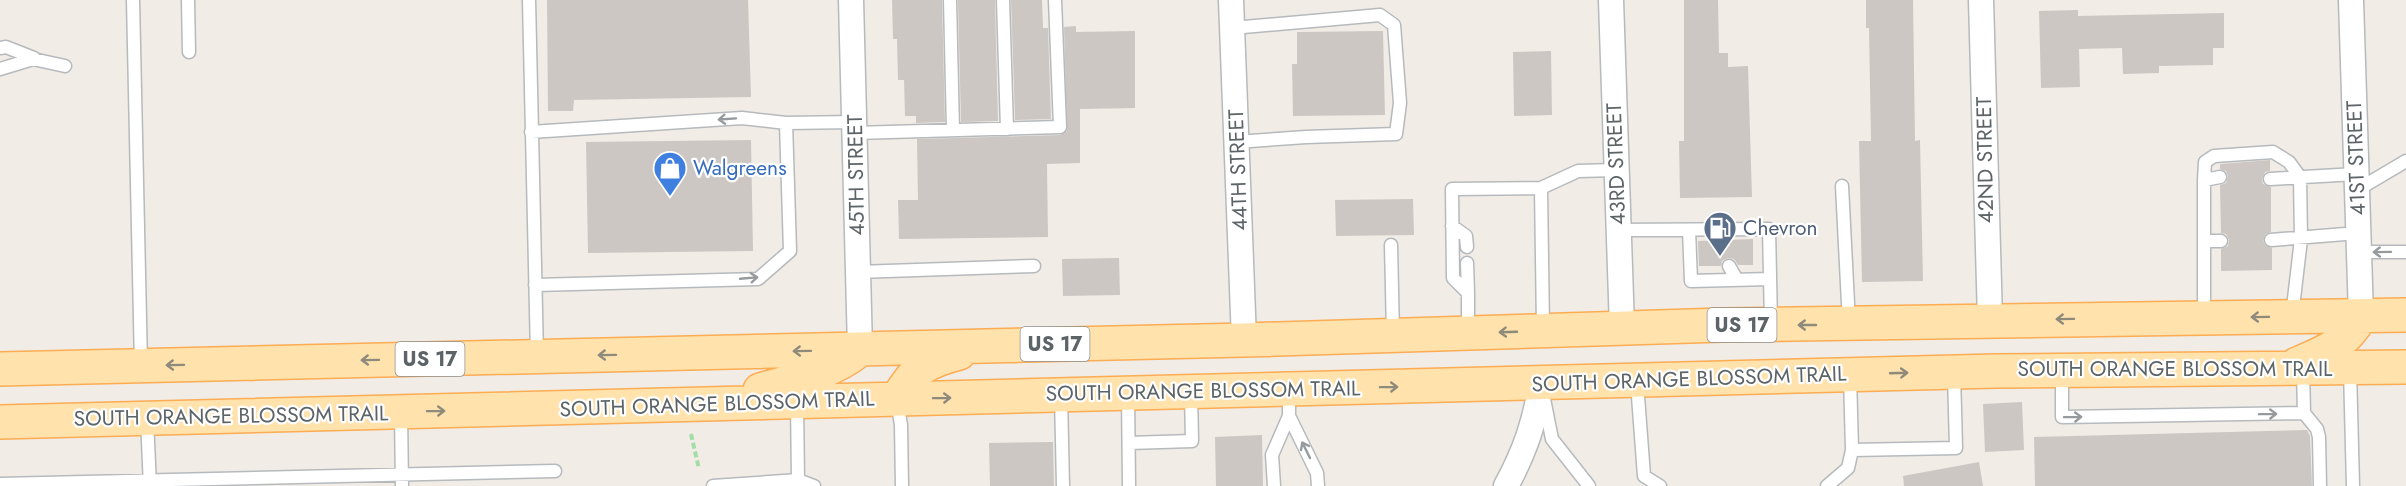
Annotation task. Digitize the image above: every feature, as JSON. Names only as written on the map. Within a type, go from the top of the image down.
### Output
[{"type":"main road","name":"US 17","points":[[0,369],[1244,340],[1622,328],[1849,325],[1990,320],[2406,315]]},
{"type":"main road","points":[[2294,369],[2326,352],[2349,335],[2361,316]]},
{"type":"main road","points":[[897,399],[912,374],[938,358],[987,346]]},
{"type":"main road","points":[[712,404],[821,373],[843,363],[860,349]]},
{"type":"main road","name":"SOUTH ORANGE BLOSSOM TRAIL","points":[[0,422],[1191,392],[1289,403],[1541,383],[2062,370],[2406,367]]},
{"type":"street","name":"45TH STREET","points":[[851,0],[860,349]]},
{"type":"street","name":"44TH STREET","points":[[1231,0],[1244,340]]},
{"type":"street","name":"43RD STREET","points":[[1611,0],[1622,328]]},
{"type":"street","name":"42ND STREET","points":[[1982,0],[1990,320]]},
{"type":"street","name":"41ST STREET","points":[[2351,0],[2361,316]]},
{"type":"street","points":[[1506,486],[1523,454],[1537,412],[1541,383]]},
{"type":"lane","points":[[133,0],[141,366]]},
{"type":"lane","points":[[188,0],[189,52]]},
{"type":"lane","points":[[529,0],[537,357]]},
{"type":"lane","points":[[950,0],[953,130]]},
{"type":"lane","points":[[1003,0],[1007,129]]},
{"type":"lane","points":[[531,132],[742,118],[855,128],[953,130],[1060,127],[1056,0]]},
{"type":"lane","points":[[1232,28],[1380,15],[1394,25],[1400,103],[1396,134],[1236,142]]},
{"type":"lane","points":[[0,48],[6,47],[35,59],[65,66]]},
{"type":"lane","points":[[0,69],[35,59]]},
{"type":"lane","points":[[535,285],[758,279],[790,251],[786,123]]},
{"type":"lane","points":[[2204,318],[2205,162],[2214,156],[2273,152],[2289,162],[2300,177],[2301,239],[2292,317]]},
{"type":"lane","points":[[2270,179],[2300,177],[2356,182],[2406,161]]},
{"type":"lane","points":[[1468,293],[1453,278],[1452,189],[1541,189],[1578,171],[1616,170]]},
{"type":"lane","points":[[2204,180],[2220,177]]},
{"type":"lane","points":[[1842,186],[1849,325]]},
{"type":"lane","points":[[1541,189],[1544,331]]},
{"type":"lane","points":[[1452,226],[1467,236],[1467,247]]},
{"type":"lane","points":[[1708,228],[1715,240]]},
{"type":"lane","points":[[1618,230],[1769,228],[1771,325]]},
{"type":"lane","points":[[1689,230],[1691,281],[1770,279]]},
{"type":"lane","points":[[2271,240],[2301,239],[2359,243],[2406,252]]},
{"type":"lane","points":[[2204,241],[2221,241]]},
{"type":"lane","points":[[1391,245],[1393,335]]},
{"type":"lane","points":[[1467,263],[1468,333]]},
{"type":"lane","points":[[858,272],[1034,266]]},
{"type":"lane","points":[[1729,266],[1737,280]]},
{"type":"lane","points":[[2350,368],[2353,486]]},
{"type":"lane","points":[[2294,369],[2304,413],[2317,429],[2319,437],[2320,486]]},
{"type":"lane","points":[[2062,370],[2062,417],[2304,413]]},
{"type":"lane","points":[[1852,450],[1956,448],[1954,372]]},
{"type":"lane","points":[[1827,486],[1848,468],[1852,450],[1850,375]]},
{"type":"lane","points":[[1637,381],[1644,476],[1660,486]]},
{"type":"lane","points":[[1541,383],[1551,439],[1589,486]]},
{"type":"lane","points":[[1129,443],[1192,441],[1191,392]]},
{"type":"lane","points":[[1128,393],[1129,486]]},
{"type":"lane","points":[[1061,395],[1063,486]]},
{"type":"lane","points":[[897,399],[901,425],[902,486]]},
{"type":"lane","points":[[796,401],[798,480]]},
{"type":"lane","points":[[1274,486],[1272,455],[1289,403]]},
{"type":"lane","points":[[1289,403],[1317,473],[1318,486]]},
{"type":"lane","points":[[401,412],[402,480]]},
{"type":"lane","points":[[147,417],[149,484]]},
{"type":"lane","points":[[0,484],[402,480],[555,471]]},
{"type":"lane","points":[[713,486],[798,480],[814,486]]},
{"type":"path","points":[[691,434],[699,469]]},
{"type":"building","points":[[547,0],[748,0],[751,97],[574,100],[573,111],[548,111]]},
{"type":"building","points":[[892,0],[942,0],[945,122],[916,123],[916,116],[905,116],[904,80],[898,80],[897,39],[893,39]]},
{"type":"building","points":[[958,0],[995,0],[998,121],[961,122]]},
{"type":"building","points":[[1011,0],[1042,0],[1043,28],[1048,28],[1051,119],[1015,120]]},
{"type":"building","points":[[1684,0],[1718,0],[1719,53],[1728,53],[1728,67],[1748,66],[1752,197],[1680,198],[1679,141],[1684,141]]},
{"type":"building","points":[[1866,0],[1913,0],[1915,141],[1920,140],[1923,281],[1862,282],[1859,141],[1871,141],[1869,28],[1866,28]]},
{"type":"building","points":[[2078,10],[2078,16],[2224,13],[2224,48],[2213,48],[2213,65],[2159,66],[2159,73],[2123,74],[2122,48],[2079,49],[2080,87],[2041,88],[2039,11]]},
{"type":"building","points":[[1076,26],[1076,32],[1135,31],[1135,108],[1080,109],[1080,163],[1047,164],[1048,237],[899,239],[898,200],[918,200],[917,139],[1060,135],[1067,131],[1064,27]]},
{"type":"building","points":[[1383,31],[1385,115],[1293,116],[1292,64],[1297,64],[1297,32]]},
{"type":"building","points":[[1551,51],[1552,115],[1514,116],[1513,52]]},
{"type":"building","name":"Walgreens","points":[[751,140],[753,251],[588,253],[586,142]]},
{"type":"building","points":[[2270,160],[2270,171],[2265,172],[2262,179],[2263,184],[2271,187],[2271,232],[2266,234],[2263,240],[2265,245],[2272,248],[2272,270],[2221,271],[2221,249],[2228,246],[2229,240],[2226,234],[2221,233],[2220,185],[2226,183],[2228,176],[2226,171],[2220,169],[2220,164]]},
{"type":"building","points":[[1413,199],[1414,235],[1336,236],[1335,200]]},
{"type":"building","points":[[1753,239],[1753,265],[1738,265],[1734,259],[1728,258],[1722,261],[1721,266],[1699,266],[1698,241]]},
{"type":"building","points":[[1119,258],[1120,295],[1063,296],[1062,259]]},
{"type":"building","points":[[2022,402],[2024,450],[1985,452],[1983,404]]},
{"type":"building","points":[[2307,430],[2310,436],[2312,486],[2035,486],[2034,437]]},
{"type":"building","points":[[1262,435],[1263,486],[1216,486],[1215,437]]},
{"type":"building","points":[[1053,442],[1054,486],[990,486],[989,443]]},
{"type":"building","points":[[1979,462],[1983,486],[1904,486],[1903,476]]},
{"type":"place","name":"Walgreens","points":[[670,197]]},
{"type":"place","name":"Chevron","points":[[1720,257]]}]
